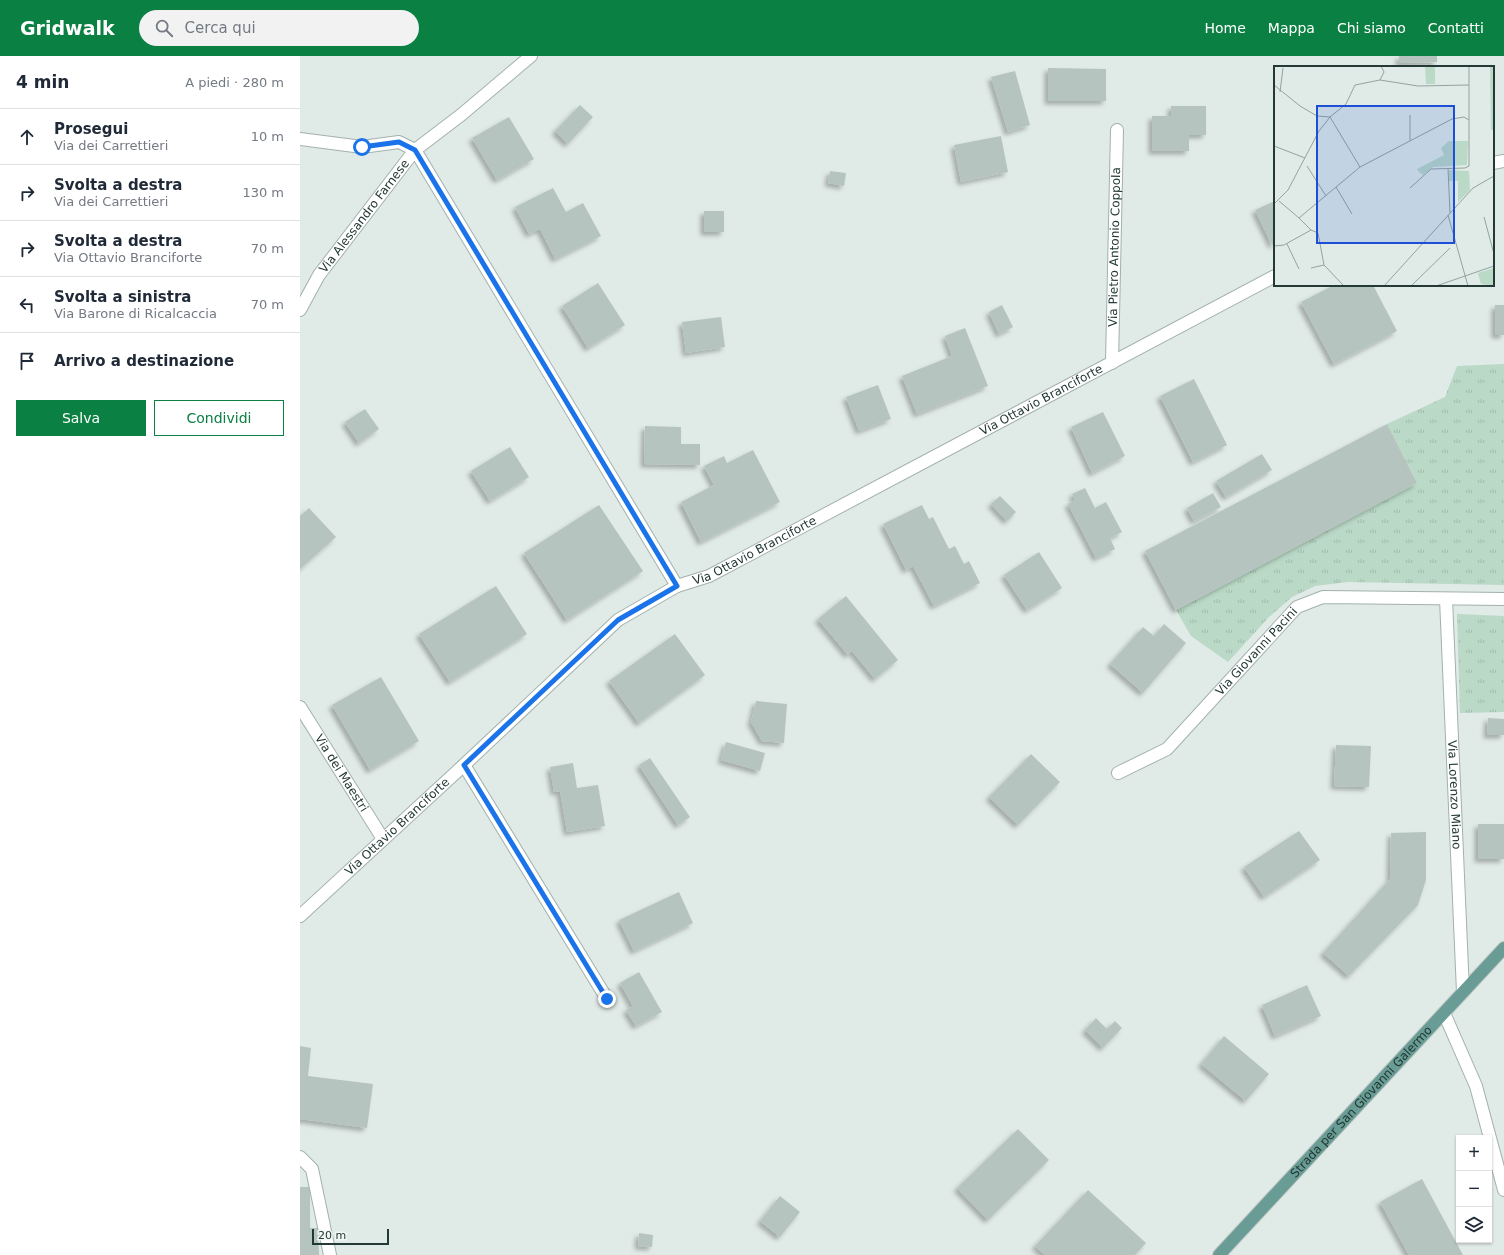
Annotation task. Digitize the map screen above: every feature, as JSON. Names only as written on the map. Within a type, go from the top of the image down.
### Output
[{"type":"main road","name":"Strada per San Giovanni Galermo","points":[[1218,1255],[1504,948]]},
{"type":"street","name":"Via Alessandro Farnese","points":[[300,310],[319,275],[415,150],[461,115],[531,56]]},
{"type":"street","name":"Via Pietro Antonio Coppola","points":[[1112,363],[1118,130]]},
{"type":"street","points":[[300,139],[362,147],[399,142],[415,150],[677,586]]},
{"type":"street","points":[[1494,163],[1504,161]]},
{"type":"street","name":"Via Ottavio Branciforte","points":[[300,916],[464,765],[618,620],[677,586],[709,576],[1274,277]]},
{"type":"street","name":"Via Giovanni Pacini","points":[[1118,773],[1167,749],[1297,607],[1323,597],[1504,599]]},
{"type":"street","name":"Via Lorenzo Miano","points":[[1446,599],[1463,992]]},
{"type":"street","name":"Via dei Maestri","points":[[300,707],[383,839]]},
{"type":"street","points":[[464,765],[607,999]]},
{"type":"street","points":[[1444,1012],[1476,1086],[1504,1190]]},
{"type":"street","points":[[300,1157],[312,1169],[330,1255]]},
{"type":"green space","points":[[1504,364],[1504,585],[1348,582],[1315,586],[1292,597],[1269,617],[1228,662],[1191,636],[1176,610],[1417,483],[1387,424],[1445,397],[1457,366]]},
{"type":"green space","points":[[1457,614],[1504,616],[1504,712],[1460,713]]},
{"type":"building","points":[[1399,56],[1437,56],[1437,62],[1399,63]]},
{"type":"building","points":[[1048,68],[1106,69],[1106,101],[1048,101]]},
{"type":"building","points":[[1015,71],[1030,125],[1008,132],[991,77]]},
{"type":"building","points":[[580,105],[593,117],[568,144],[555,131]]},
{"type":"building","points":[[1171,106],[1206,106],[1206,135],[1189,135],[1189,151],[1152,151],[1152,116],[1171,116]]},
{"type":"building","points":[[509,117],[534,159],[497,180],[472,138]]},
{"type":"building","points":[[1001,136],[1008,172],[961,182],[954,145]]},
{"type":"building","points":[[830,171],[846,173],[844,186],[828,183]]},
{"type":"building","points":[[553,188],[566,212],[583,203],[601,236],[555,259],[540,229],[529,234],[515,207]]},
{"type":"building","points":[[1274,201],[1274,244],[1272,245],[1255,210]]},
{"type":"building","points":[[704,211],[724,211],[724,232],[704,232]]},
{"type":"building","points":[[598,283],[625,325],[588,348],[562,306]]},
{"type":"building","points":[[1332,286],[1374,286],[1397,331],[1334,364],[1301,302]]},
{"type":"building","points":[[1002,305],[1013,327],[999,334],[989,312]]},
{"type":"building","points":[[1495,305],[1504,305],[1504,335],[1495,335]]},
{"type":"building","points":[[721,317],[725,347],[686,353],[682,322]]},
{"type":"building","points":[[965,328],[988,386],[917,414],[902,376],[952,356],[945,336]]},
{"type":"building","points":[[1194,379],[1227,445],[1193,462],[1160,396]]},
{"type":"building","points":[[878,385],[891,419],[859,431],[846,397]]},
{"type":"building","points":[[365,409],[379,429],[359,443],[345,422]]},
{"type":"building","points":[[1103,412],[1125,456],[1092,473],[1071,427]]},
{"type":"building","points":[[1387,424],[1417,483],[1176,610],[1145,551]]},
{"type":"building","points":[[645,426],[681,427],[681,444],[700,444],[700,465],[644,464]]},
{"type":"building","points":[[510,447],[529,477],[490,501],[471,471]]},
{"type":"building","points":[[753,450],[780,502],[701,542],[681,502],[714,485],[704,466],[724,456],[727,463]]},
{"type":"building","points":[[1262,454],[1272,470],[1226,497],[1216,481]]},
{"type":"building","points":[[1085,488],[1095,508],[1106,502],[1122,532],[1110,538],[1115,549],[1096,558],[1068,504],[1075,500],[1072,494]]},
{"type":"building","points":[[1213,493],[1221,507],[1194,521],[1187,508]]},
{"type":"building","points":[[1000,496],[1016,512],[1007,521],[991,504]]},
{"type":"building","points":[[599,505],[643,571],[567,620],[524,553]]},
{"type":"building","points":[[922,505],[929,519],[933,517],[949,549],[955,546],[964,564],[969,561],[980,583],[934,606],[913,566],[906,570],[883,524]]},
{"type":"building","points":[[309,508],[336,537],[300,569],[300,516]]},
{"type":"building","points":[[1039,552],[1062,588],[1027,610],[1004,575]]},
{"type":"building","points":[[496,586],[527,634],[450,682],[419,634]]},
{"type":"building","points":[[846,596],[898,660],[875,679],[852,651],[848,655],[818,619]]},
{"type":"building","points":[[1164,624],[1186,643],[1143,693],[1110,664],[1143,627],[1154,636]]},
{"type":"building","points":[[675,634],[705,675],[639,723],[609,681]]},
{"type":"building","points":[[381,677],[419,741],[370,770],[332,705]]},
{"type":"building","points":[[756,701],[787,704],[784,743],[762,741],[751,722]]},
{"type":"building","points":[[1488,718],[1504,719],[1504,735],[1487,735]]},
{"type":"building","points":[[726,742],[765,753],[760,771],[721,760]]},
{"type":"building","points":[[1336,745],[1371,746],[1369,787],[1334,786]]},
{"type":"building","points":[[1031,754],[1060,782],[1018,825],[989,797]]},
{"type":"building","points":[[650,758],[690,817],[678,825],[639,765]]},
{"type":"building","points":[[573,763],[577,788],[598,785],[605,826],[567,832],[560,791],[554,792],[550,767]]},
{"type":"building","points":[[1478,824],[1504,824],[1504,859],[1478,859]]},
{"type":"building","points":[[1299,831],[1320,860],[1264,897],[1244,867]]},
{"type":"building","points":[[1426,832],[1426,880],[1418,905],[1349,976],[1323,953],[1390,879],[1391,833]]},
{"type":"building","points":[[679,892],[693,923],[634,951],[619,920]]},
{"type":"building","points":[[639,972],[662,1012],[636,1026],[626,1010],[633,1006],[620,983]]},
{"type":"building","points":[[1307,985],[1321,1016],[1275,1036],[1262,1005]]},
{"type":"building","points":[[1096,1018],[1107,1029],[1115,1021],[1122,1028],[1103,1048],[1085,1030]]},
{"type":"building","points":[[1224,1036],[1269,1074],[1246,1101],[1201,1064]]},
{"type":"building","points":[[300,1046],[311,1048],[308,1076],[373,1084],[367,1128],[300,1119]]},
{"type":"building","points":[[1018,1129],[1049,1160],[988,1220],[957,1188]]},
{"type":"building","points":[[1422,1179],[1463,1255],[1409,1255],[1380,1202]]},
{"type":"building","points":[[300,1187],[310,1187],[310,1228],[318,1228],[319,1255],[300,1255]]},
{"type":"building","points":[[1088,1190],[1146,1243],[1135,1255],[1045,1255],[1035,1246]]},
{"type":"building","points":[[780,1196],[800,1212],[780,1237],[760,1221]]},
{"type":"building","points":[[639,1233],[653,1235],[652,1247],[638,1246]]},
{"type":"route","points":[[362,147],[399,142],[415,150],[677,586],[618,620],[464,765],[607,999]]}]
